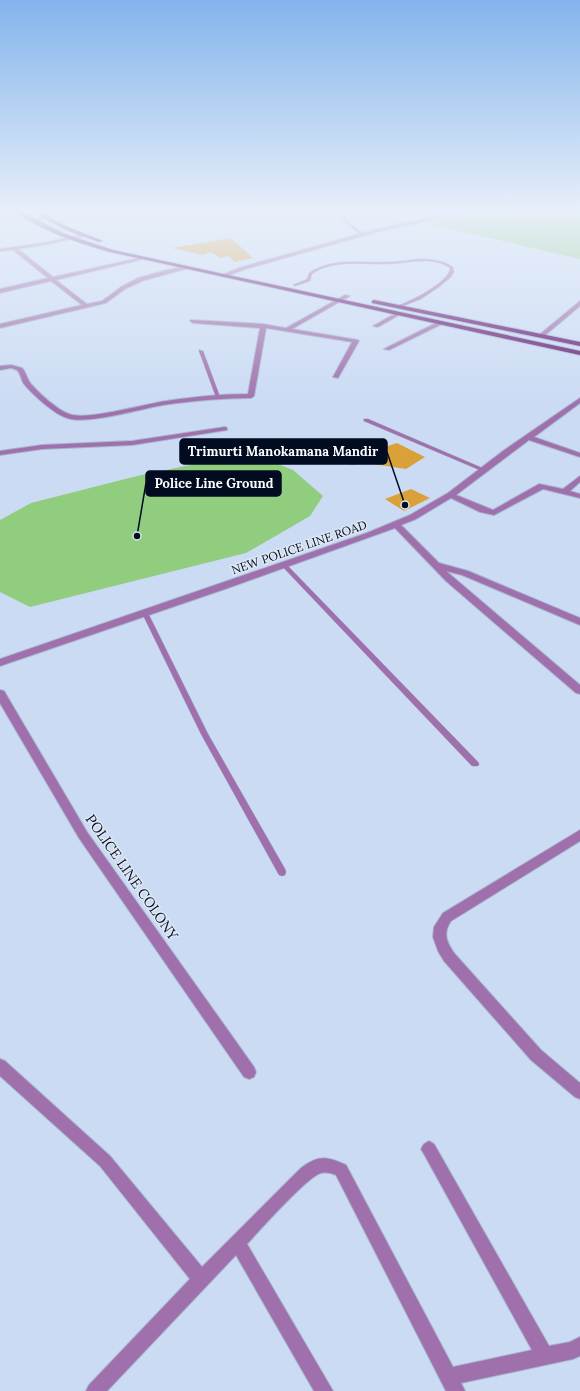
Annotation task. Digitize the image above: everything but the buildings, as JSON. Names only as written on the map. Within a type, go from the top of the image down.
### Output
[{"type":"main road","points":[[222,276],[580,353]]},
{"type":"main road","points":[[250,276],[580,344]]},
{"type":"street","points":[[50,276],[87,307]]},
{"type":"street","points":[[0,291],[67,276]]},
{"type":"street","points":[[0,326],[87,307],[110,300],[121,289],[136,281],[152,276]]},
{"type":"street","points":[[288,330],[347,296]]},
{"type":"street","points":[[541,336],[580,303]]},
{"type":"street","points":[[376,326],[398,314]]},
{"type":"street","points":[[193,321],[263,326],[356,341],[336,377]]},
{"type":"street","points":[[387,349],[440,323]]},
{"type":"street","points":[[0,368],[14,366],[21,370],[27,383],[60,414],[68,416],[93,416],[160,404],[218,397],[251,396],[263,326]]},
{"type":"street","name":"NEW POLICE LINE ROAD","points":[[0,663],[370,535],[396,524],[451,495],[580,400]]},
{"type":"street","points":[[0,453],[42,447],[132,443],[225,429]]},
{"type":"street","points":[[528,437],[580,455]]},
{"type":"street","points":[[565,492],[580,478]]},
{"type":"street","points":[[451,495],[483,510],[494,512],[542,486],[580,496]]},
{"type":"street","points":[[396,524],[448,580],[580,690]]},
{"type":"street","points":[[434,564],[466,573],[580,622]]},
{"type":"street","name":"POLICE LINE COLONY","points":[[0,694],[83,835],[249,1072]]},
{"type":"street","points":[[580,836],[447,917],[440,926],[439,933],[441,945],[449,957],[536,1055],[580,1092]]},
{"type":"street","points":[[0,1066],[105,1161],[201,1279]]},
{"type":"street","points":[[429,1149],[545,1356]]},
{"type":"street","points":[[95,1391],[201,1279],[295,1183],[311,1169],[321,1165],[331,1164],[341,1170],[452,1384],[545,1356],[573,1350],[580,1346]]},
{"type":"street","points":[[237,1242],[324,1391]]},
{"type":"lane","points":[[295,285],[309,280],[310,276]]},
{"type":"lane","points":[[398,307],[414,302],[450,276]]},
{"type":"lane","points":[[201,351],[218,397]]},
{"type":"lane","points":[[366,420],[484,470]]},
{"type":"lane","points":[[283,564],[475,764]]},
{"type":"lane","points":[[145,613],[205,734],[282,872]]},
{"type":"green space","points":[[253,454],[293,470],[323,496],[310,516],[246,553],[30,607],[0,592],[0,520],[31,503],[137,476]]},
{"type":"place","name":"Trimurti Manokamana Mandir","points":[[405,505]]},
{"type":"place","name":"Police Line Ground","points":[[137,536]]}]
